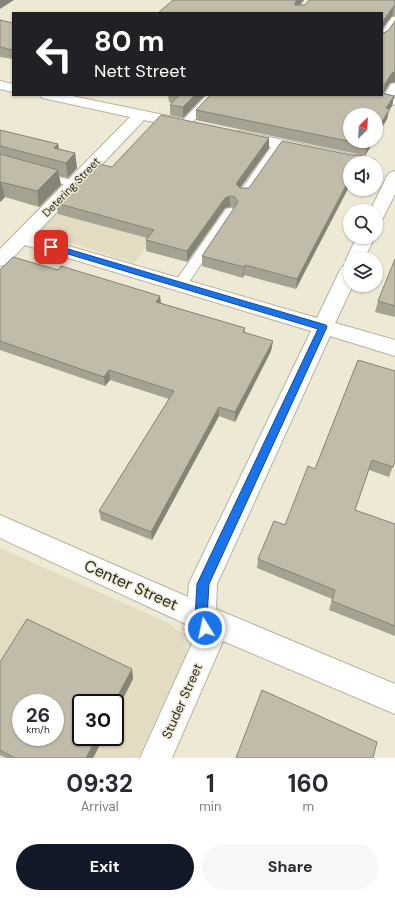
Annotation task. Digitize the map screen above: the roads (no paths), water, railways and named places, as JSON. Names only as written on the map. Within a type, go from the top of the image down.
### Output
[{"type":"street","points":[[0,86],[12,88]]},
{"type":"street","points":[[52,96],[200,127]]},
{"type":"street","name":"Detering Street","points":[[0,260],[142,114]]},
{"type":"street","points":[[223,132],[343,158]]},
{"type":"street","points":[[383,165],[395,168]]},
{"type":"street","points":[[382,204],[395,176]]},
{"type":"street","points":[[22,238],[395,348]]},
{"type":"street","name":"Studer Street","points":[[156,758],[209,640],[201,617],[203,584],[343,285]]},
{"type":"street","name":"Center Street","points":[[0,526],[201,617],[395,699]]},
{"type":"lane","points":[[383,36],[395,18]]},
{"type":"lane","points":[[369,96],[391,101],[394,86],[383,84]]},
{"type":"lane","points":[[184,124],[211,96]]},
{"type":"lane","points":[[243,195],[278,145]]},
{"type":"lane","points":[[0,164],[74,184]]},
{"type":"lane","points":[[180,285],[230,212]]}]
